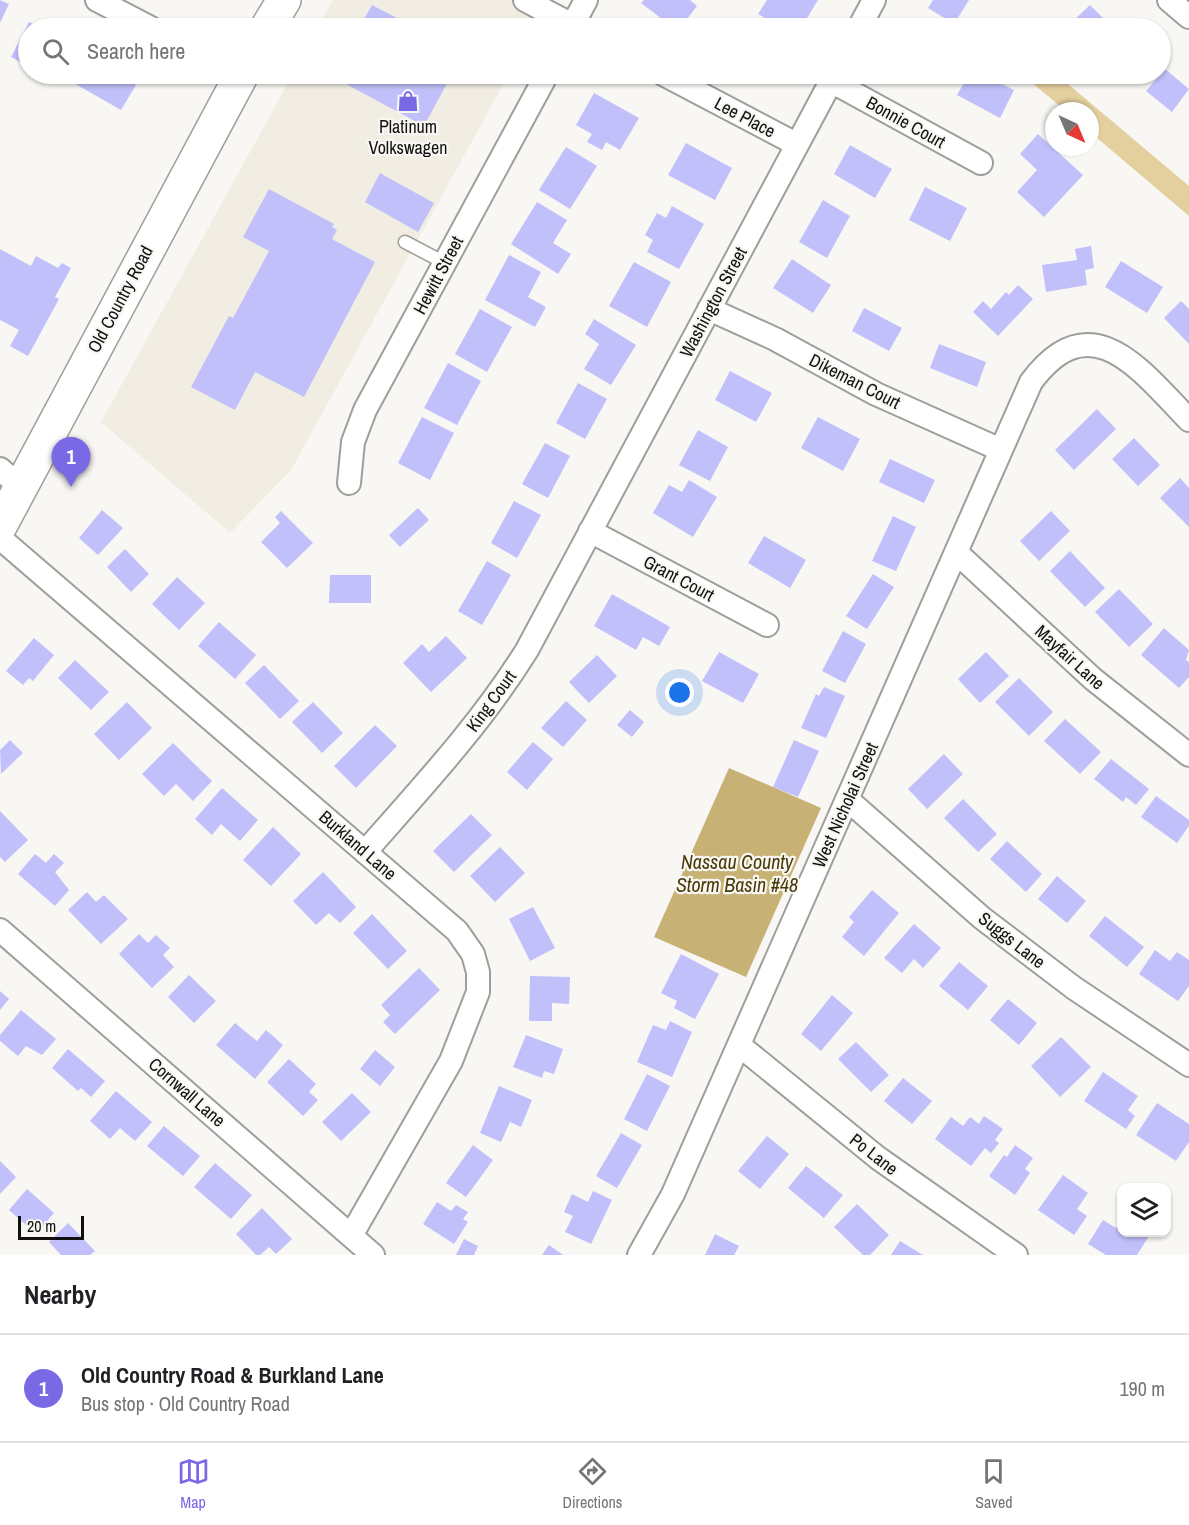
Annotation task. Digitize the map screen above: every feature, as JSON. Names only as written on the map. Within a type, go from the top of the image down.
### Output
[{"type":"main road","points":[[273,18],[284,0]]},
{"type":"main road","name":"Old Country Road","points":[[0,526],[10,478],[233,84]]},
{"type":"street","points":[[97,0],[132,18]]},
{"type":"street","points":[[525,0],[556,18]]},
{"type":"street","points":[[578,18],[586,0]]},
{"type":"street","points":[[864,18],[874,0]]},
{"type":"street","points":[[1169,0],[1189,17]]},
{"type":"street","name":"Hewitt Street","points":[[349,483],[350,461],[358,424],[542,84]]},
{"type":"street","name":"Lee Place","points":[[682,84],[796,144]]},
{"type":"street","name":"Washington Street","points":[[590,531],[829,84]]},
{"type":"street","name":"Bonnie Court","points":[[845,84],[981,163]]},
{"type":"street","name":"Dikeman Court","points":[[709,309],[776,339],[876,394],[1001,450]]},
{"type":"street","name":"West Nicholai Street","points":[[639,1255],[673,1194],[1031,382],[1046,362],[1077,347],[1099,346],[1128,358],[1189,420]]},
{"type":"street","name":"Grant Court","points":[[590,531],[767,625]]},
{"type":"street","name":"King Court","points":[[365,852],[457,748],[500,693],[527,650],[590,531]]},
{"type":"street","name":"Burkland Lane","points":[[0,538],[456,931],[473,954],[478,972],[478,992],[451,1061],[352,1234]]},
{"type":"street","name":"Mayfair Lane","points":[[957,553],[1094,679],[1189,755]]},
{"type":"street","name":"Suggs Lane","points":[[848,800],[982,918],[1074,988],[1189,1065]]},
{"type":"street","name":"Cornwall Lane","points":[[0,930],[374,1255]]},
{"type":"street","name":"Po Lane","points":[[739,1046],[878,1158],[1016,1255]]},
{"type":"lane","points":[[405,242],[445,263]]},
{"type":"shaded area","points":[[333,0],[550,0],[540,18],[323,18]]},
{"type":"shaded area","points":[[287,84],[503,84],[291,470],[230,533],[101,422]]},
{"type":"shaded area","points":[[1033,84],[1068,84],[1089,102],[1055,102]]},
{"type":"shaded area","points":[[1099,110],[1189,186],[1189,216],[1099,140]]},
{"type":"water","name":"Nassau County Storm Basin #48","points":[[729,768],[821,808],[746,977],[654,937]]},
{"type":"building","points":[[0,0],[9,4],[0,23]]},
{"type":"building","points":[[644,0],[690,0],[697,6],[688,18],[661,18],[641,3]]},
{"type":"building","points":[[767,0],[818,0],[807,18],[765,18],[758,14]]},
{"type":"building","points":[[933,0],[969,0],[958,18],[944,18],[928,8]]},
{"type":"building","points":[[372,5],[397,18],[365,18]]},
{"type":"building","points":[[1090,5],[1103,18],[1076,18]]},
{"type":"building","points":[[18,43],[18,61],[11,57]]},
{"type":"building","points":[[1171,74],[1189,89],[1172,112],[1146,91],[1152,84],[1171,84]]},
{"type":"building","points":[[76,84],[136,85],[121,110]]},
{"type":"building","name":"Platinum Volkswagen","points":[[346,84],[447,84],[424,126]]},
{"type":"building","points":[[963,84],[1002,84],[1014,90],[1000,118],[957,95]]},
{"type":"building","points":[[594,93],[639,118],[620,150],[606,142],[602,150],[587,142],[592,134],[576,125]]},
{"type":"building","points":[[1038,134],[1045,140],[1045,156],[1062,156],[1083,175],[1044,217],[1017,192],[1037,170],[1020,154]]},
{"type":"building","points":[[686,143],[732,168],[715,200],[668,175]]},
{"type":"building","points":[[850,145],[892,169],[875,198],[834,174]]},
{"type":"building","points":[[566,147],[597,166],[570,209],[539,190]]},
{"type":"building","points":[[380,173],[434,203],[418,232],[365,202]]},
{"type":"building","points":[[925,187],[967,208],[950,241],[909,220]]},
{"type":"building","points":[[269,189],[334,224],[332,227],[337,230],[332,239],[375,262],[304,397],[255,372],[235,410],[191,387],[229,316],[233,318],[269,251],[243,237]]},
{"type":"building","points":[[823,200],[850,216],[827,258],[799,242]]},
{"type":"building","points":[[537,202],[567,220],[553,243],[571,254],[558,274],[511,244]]},
{"type":"building","points":[[672,206],[704,224],[679,269],[647,252],[653,240],[645,235],[657,213],[666,218]]},
{"type":"building","points":[[1091,246],[1094,268],[1085,270],[1087,285],[1046,292],[1042,265],[1077,260],[1075,249]]},
{"type":"building","points":[[0,249],[31,266],[36,256],[58,268],[62,263],[71,268],[55,297],[59,299],[28,356],[10,346],[19,330],[0,320]]},
{"type":"building","points":[[509,255],[541,272],[528,297],[546,307],[535,327],[485,300]]},
{"type":"building","points":[[792,259],[831,285],[813,313],[773,288]]},
{"type":"building","points":[[1121,261],[1163,287],[1147,313],[1105,287]]},
{"type":"building","points":[[634,262],[671,282],[647,327],[609,306]]},
{"type":"building","points":[[1018,285],[1033,299],[998,336],[973,312],[983,301],[991,309],[1006,292],[1009,295]]},
{"type":"building","points":[[1181,301],[1189,309],[1189,344],[1164,318]]},
{"type":"building","points":[[864,308],[902,328],[889,351],[852,331]]},
{"type":"building","points":[[480,309],[512,327],[487,372],[455,354]]},
{"type":"building","points":[[594,319],[636,345],[611,385],[584,369],[599,344],[585,334]]},
{"type":"building","points":[[939,344],[986,362],[977,387],[930,368]]},
{"type":"building","points":[[448,363],[481,381],[457,425],[424,408]]},
{"type":"building","points":[[730,371],[772,393],[756,422],[715,400]]},
{"type":"building","points":[[578,383],[607,399],[585,439],[556,423]]},
{"type":"building","points":[[1097,409],[1116,429],[1074,470],[1055,450]]},
{"type":"building","points":[[422,417],[454,433],[430,480],[398,463]]},
{"type":"building","points":[[818,417],[860,439],[843,471],[801,448]]},
{"type":"building","points":[[698,430],[728,447],[710,481],[679,465]]},
{"type":"building","points":[[1134,438],[1160,465],[1138,486],[1112,459]]},
{"type":"building","points":[[545,443],[570,456],[548,498],[522,484]]},
{"type":"building","points":[[890,459],[935,480],[924,503],[879,482]]},
{"type":"building","points":[[1180,478],[1189,488],[1189,527],[1160,498]]},
{"type":"building","points":[[689,480],[717,497],[693,537],[653,513],[669,485],[682,492]]},
{"type":"building","points":[[514,501],[541,515],[517,558],[491,543]]},
{"type":"building","points":[[418,508],[429,520],[400,547],[389,535]]},
{"type":"building","points":[[102,510],[123,528],[98,555],[79,538]]},
{"type":"building","points":[[281,511],[313,543],[287,568],[261,542],[280,523],[275,517]]},
{"type":"building","points":[[1051,511],[1070,531],[1039,561],[1020,541]]},
{"type":"building","points":[[893,516],[916,527],[896,571],[872,561]]},
{"type":"building","points":[[764,536],[806,560],[790,588],[748,563]]},
{"type":"building","points":[[125,549],[149,574],[131,592],[107,567]]},
{"type":"building","points":[[1070,551],[1105,588],[1085,607],[1050,571]]},
{"type":"building","points":[[487,561],[511,575],[482,625],[458,611]]},
{"type":"building","points":[[873,574],[894,587],[867,629],[846,616]]},
{"type":"building","points":[[330,575],[371,575],[371,603],[329,603]]},
{"type":"building","points":[[177,577],[205,603],[179,630],[152,604]]},
{"type":"building","points":[[1119,589],[1153,624],[1129,647],[1095,612]]},
{"type":"building","points":[[612,594],[670,627],[659,646],[643,637],[636,650],[594,626]]},
{"type":"building","points":[[219,622],[256,655],[235,679],[198,646]]},
{"type":"building","points":[[1164,628],[1189,650],[1186,660],[1189,662],[1189,677],[1179,688],[1141,655]]},
{"type":"building","points":[[843,631],[866,644],[845,683],[822,671]]},
{"type":"building","points":[[446,636],[467,658],[431,692],[403,663],[422,644],[429,652]]},
{"type":"building","points":[[34,638],[54,655],[33,681],[29,678],[23,685],[6,671]]},
{"type":"building","points":[[719,652],[759,674],[743,703],[702,681]]},
{"type":"building","points":[[986,652],[1009,676],[980,703],[958,679]]},
{"type":"building","points":[[597,655],[617,676],[589,703],[569,682]]},
{"type":"building","points":[[75,660],[109,692],[91,710],[58,678]]},
{"type":"building","points":[[264,665],[299,701],[280,719],[245,683]]},
{"type":"building","points":[[1019,678],[1053,712],[1029,736],[995,702]]},
{"type":"building","points":[[824,687],[845,696],[826,738],[801,728],[816,694],[819,696]]},
{"type":"building","points":[[566,701],[587,720],[563,747],[541,728]]},
{"type":"building","points":[[127,702],[152,728],[119,760],[94,734]]},
{"type":"building","points":[[313,702],[343,733],[322,753],[292,722]]},
{"type":"building","points":[[630,710],[644,722],[632,737],[617,725]]},
{"type":"building","points":[[1065,719],[1101,752],[1080,774],[1044,741]]},
{"type":"building","points":[[375,725],[397,746],[356,788],[334,766]]},
{"type":"building","points":[[10,740],[23,753],[1,774],[0,750]]},
{"type":"building","points":[[794,740],[819,751],[798,797],[773,787]]},
{"type":"building","points":[[533,742],[553,759],[527,790],[507,772]]},
{"type":"building","points":[[173,743],[212,781],[193,801],[176,784],[164,796],[142,774]]},
{"type":"building","points":[[944,754],[963,774],[927,809],[908,789]]},
{"type":"building","points":[[1111,759],[1149,789],[1136,805],[1126,797],[1123,802],[1094,779]]},
{"type":"building","points":[[222,788],[258,820],[240,841],[221,824],[212,835],[195,819]]},
{"type":"building","points":[[1156,796],[1189,820],[1189,826],[1177,843],[1141,817]]},
{"type":"building","points":[[963,799],[997,834],[978,852],[944,818]]},
{"type":"building","points":[[0,811],[28,840],[5,862],[0,857]]},
{"type":"building","points":[[471,814],[492,835],[454,872],[433,851]]},
{"type":"building","points":[[273,827],[301,854],[271,886],[243,860]]},
{"type":"building","points":[[1007,841],[1042,874],[1026,892],[990,859]]},
{"type":"building","points":[[500,847],[525,873],[495,902],[470,876]]},
{"type":"building","points":[[35,854],[46,863],[54,854],[64,863],[55,872],[69,890],[55,906],[18,874]]},
{"type":"building","points":[[323,872],[356,907],[340,923],[329,913],[316,925],[293,901]]},
{"type":"building","points":[[1057,876],[1086,901],[1067,923],[1038,899]]},
{"type":"building","points":[[872,890],[899,913],[864,956],[842,937],[854,922],[849,917]]},
{"type":"building","points":[[87,892],[96,902],[104,895],[128,919],[101,944],[68,910]]},
{"type":"building","points":[[533,907],[555,948],[530,961],[509,919]]},
{"type":"building","points":[[372,914],[407,951],[388,969],[353,933]]},
{"type":"building","points":[[1105,916],[1144,947],[1127,967],[1089,936]]},
{"type":"building","points":[[914,924],[941,948],[923,968],[914,959],[902,973],[884,958]]},
{"type":"building","points":[[139,934],[148,943],[156,935],[170,948],[163,955],[174,967],[152,988],[119,954]]},
{"type":"building","points":[[1155,950],[1170,961],[1177,952],[1189,960],[1189,986],[1178,1001],[1139,974]]},
{"type":"building","points":[[681,954],[719,974],[695,1019],[674,1008],[677,1001],[661,993]]},
{"type":"building","points":[[959,962],[988,986],[968,1010],[939,986]]},
{"type":"building","points":[[419,968],[440,990],[395,1034],[383,1022],[390,1015],[381,1005]]},
{"type":"building","points":[[189,975],[216,1001],[194,1023],[168,997]]},
{"type":"building","points":[[530,976],[570,977],[569,1004],[552,1003],[552,1021],[529,1021]]},
{"type":"building","points":[[0,991],[9,999],[0,1010]]},
{"type":"building","points":[[832,995],[853,1013],[821,1051],[801,1034]]},
{"type":"building","points":[[1008,999],[1037,1023],[1019,1045],[990,1020]]},
{"type":"building","points":[[21,1010],[56,1039],[42,1055],[26,1046],[18,1056],[0,1041],[0,1035]]},
{"type":"building","points":[[670,1021],[692,1032],[672,1077],[637,1062],[653,1025],[666,1030]]},
{"type":"building","points":[[235,1023],[257,1041],[266,1030],[283,1045],[255,1079],[216,1045]]},
{"type":"building","points":[[526,1035],[563,1049],[554,1074],[544,1071],[542,1078],[513,1067]]},
{"type":"building","points":[[1061,1037],[1091,1067],[1060,1097],[1031,1066]]},
{"type":"building","points":[[856,1042],[889,1075],[871,1092],[838,1059]]},
{"type":"building","points":[[68,1049],[105,1081],[91,1097],[81,1088],[78,1091],[52,1068]]},
{"type":"building","points":[[375,1050],[395,1067],[380,1086],[360,1069]]},
{"type":"building","points":[[289,1059],[316,1084],[309,1092],[318,1100],[303,1116],[267,1082]]},
{"type":"building","points":[[1103,1072],[1138,1096],[1128,1110],[1135,1116],[1126,1129],[1084,1101]]},
{"type":"building","points":[[647,1074],[670,1086],[647,1131],[624,1119]]},
{"type":"building","points":[[903,1078],[932,1101],[912,1124],[884,1101]]},
{"type":"building","points":[[499,1086],[532,1100],[521,1127],[510,1122],[501,1142],[480,1133]]},
{"type":"building","points":[[116,1091],[152,1122],[135,1141],[120,1128],[110,1139],[90,1121]]},
{"type":"building","points":[[352,1093],[371,1112],[341,1141],[322,1122]]},
{"type":"building","points":[[1157,1103],[1189,1124],[1189,1142],[1176,1161],[1136,1135]]},
{"type":"building","points":[[984,1116],[1003,1129],[995,1140],[999,1143],[991,1153],[985,1148],[971,1166],[935,1139],[951,1117],[963,1126],[970,1117],[979,1124]]},
{"type":"building","points":[[164,1126],[200,1156],[183,1176],[147,1146]]},
{"type":"building","points":[[621,1133],[642,1145],[617,1188],[596,1176]]},
{"type":"building","points":[[767,1136],[789,1154],[760,1189],[738,1171]]},
{"type":"building","points":[[473,1145],[493,1160],[466,1197],[446,1183]]},
{"type":"building","points":[[1015,1145],[1033,1158],[1025,1169],[1030,1173],[1015,1195],[989,1176],[1004,1155],[1007,1157]]},
{"type":"building","points":[[0,1161],[16,1177],[0,1194]]},
{"type":"building","points":[[215,1163],[252,1195],[231,1219],[194,1187]]},
{"type":"building","points":[[806,1166],[843,1195],[824,1218],[788,1188]]},
{"type":"building","points":[[1063,1175],[1088,1193],[1077,1209],[1087,1216],[1074,1235],[1038,1210]]},
{"type":"building","points":[[27,1189],[54,1213],[36,1234],[9,1210]]},
{"type":"building","points":[[593,1191],[612,1200],[591,1244],[565,1232],[573,1216],[564,1212],[572,1194],[588,1202]]},
{"type":"building","points":[[437,1202],[451,1211],[456,1205],[468,1212],[463,1219],[468,1222],[454,1244],[423,1224]]},
{"type":"building","points":[[857,1204],[889,1235],[870,1255],[863,1255],[834,1227]]},
{"type":"building","points":[[262,1208],[292,1239],[276,1254],[269,1247],[260,1255],[256,1255],[236,1234]]},
{"type":"building","points":[[1103,1220],[1117,1226],[1117,1237],[1148,1237],[1137,1255],[1106,1255],[1088,1244]]},
{"type":"building","points":[[68,1223],[95,1251],[90,1255],[61,1255],[49,1242]]},
{"type":"building","points":[[715,1234],[739,1246],[734,1255],[705,1255]]},
{"type":"building","points":[[464,1239],[478,1246],[474,1255],[456,1255]]},
{"type":"building","points":[[900,1241],[923,1255],[891,1255]]},
{"type":"building","points":[[549,1245],[563,1255],[542,1255]]},
{"type":"place","name":"Platinum Volkswagen","points":[[408,101]]},
{"type":"place","name":"Old Country Road & Burkland Lane","points":[[71,487]]}]
